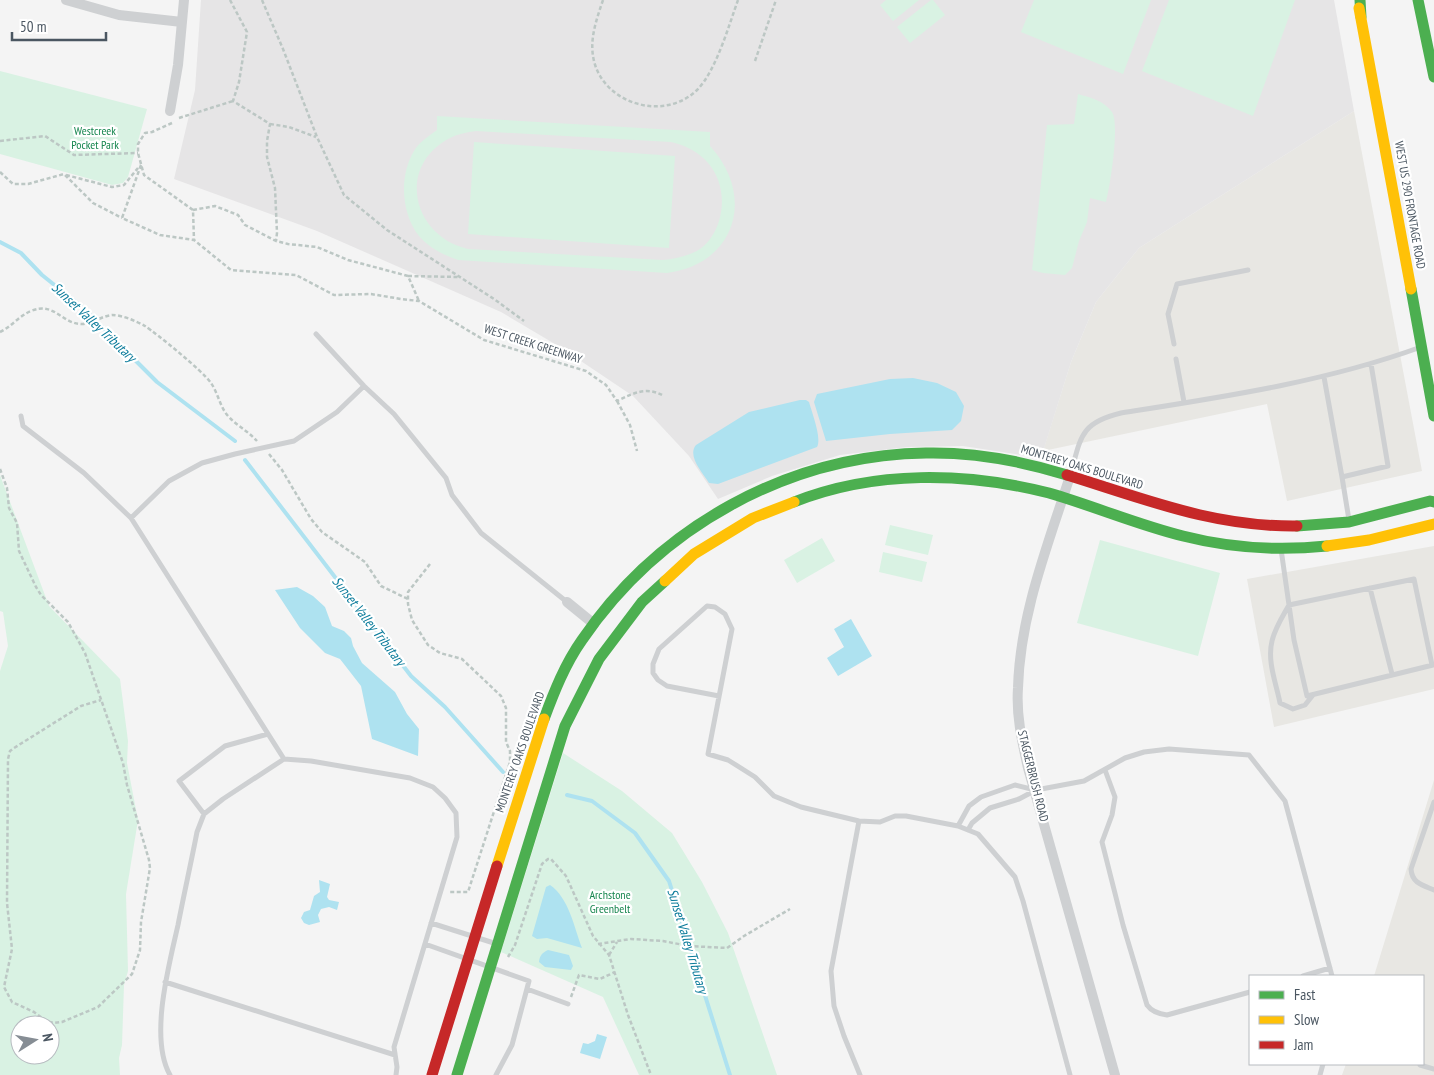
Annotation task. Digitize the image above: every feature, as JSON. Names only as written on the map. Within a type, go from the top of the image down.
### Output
[{"type":"main road","name":"WEST US 290 FRONTAGE ROAD","points":[[1359,0],[1434,416]]},
{"type":"main road","points":[[1418,0],[1434,76]]},
{"type":"main road","name":"MONTEREY OAKS BOULEVARD","points":[[432,1075],[545,713],[562,676],[594,624],[630,580],[659,552],[686,531],[737,500],[804,472],[839,463],[879,456],[951,453],[1011,460],[1038,466],[1166,508],[1214,519],[1284,526],[1350,522],[1434,502]]},
{"type":"main road","points":[[457,1075],[547,781],[574,703],[601,654],[619,629],[662,581],[717,538],[744,522],[774,508],[826,490],[850,484],[884,479],[946,476],[985,479],[1033,488],[1064,496],[1162,531],[1195,540],[1258,548],[1324,547],[1359,543],[1434,524]]},
{"type":"street","points":[[66,0],[119,15],[182,22]]},
{"type":"street","points":[[170,111],[178,65],[184,0]]},
{"type":"street","name":"STAGGERBRUSH ROAD","points":[[1070,476],[1030,603],[1021,647],[1018,689],[1019,718],[1028,768],[1036,790],[1115,1075]]},
{"type":"street","points":[[567,602],[594,624]]},
{"type":"lane","points":[[1174,344],[1168,314],[1177,284],[1248,270]]},
{"type":"lane","points":[[316,334],[364,386],[394,414],[446,478],[452,495],[481,533],[567,602]]},
{"type":"lane","points":[[1070,476],[1082,437],[1093,422],[1108,416],[1121,412],[1324,377],[1422,347]]},
{"type":"lane","points":[[1176,359],[1184,402]]},
{"type":"lane","points":[[1342,477],[1388,466],[1371,364]]},
{"type":"lane","points":[[1324,377],[1350,522]]},
{"type":"lane","points":[[131,518],[169,481],[202,463],[294,441],[337,412],[364,386]]},
{"type":"lane","points":[[22,416],[23,426],[84,474],[131,518],[284,759]]},
{"type":"lane","points":[[1281,549],[1289,605],[1294,640],[1308,696],[1433,665],[1414,579],[1289,605]]},
{"type":"lane","points":[[1370,588],[1392,674]]},
{"type":"lane","points":[[1289,605],[1274,635],[1271,652],[1280,703],[1293,709],[1305,705],[1313,694]]},
{"type":"lane","points":[[719,696],[667,686],[658,680],[653,673],[653,664],[659,649],[707,606],[715,607],[725,614],[732,629],[708,754],[728,760],[755,777],[774,796],[801,807],[858,821],[880,822],[895,816],[906,816],[958,826],[978,834],[1015,878],[1023,901],[1070,1075]]},
{"type":"lane","points":[[204,814],[179,781],[224,746],[268,734]]},
{"type":"lane","points":[[968,830],[972,823],[990,808],[1019,799],[1036,790],[1084,781],[1125,758],[1169,749],[1248,755],[1285,801],[1332,975]]},
{"type":"lane","points":[[170,1075],[164,1065],[161,1044],[162,998],[197,832],[204,814],[223,799],[284,759],[311,761],[410,778],[433,787],[446,798],[456,813],[457,837],[394,1047],[398,1067],[396,1075]]},
{"type":"lane","points":[[1105,770],[1115,797],[1112,815],[1102,842],[1125,934],[1147,1005],[1151,1010],[1168,1015],[1249,992]]},
{"type":"lane","points":[[958,826],[969,806],[981,797],[1015,785],[1036,790]]},
{"type":"lane","points":[[1434,802],[1411,869],[1411,875],[1415,882],[1434,890]]},
{"type":"lane","points":[[858,821],[830,972],[834,1006],[860,1075]]},
{"type":"lane","points":[[432,923],[497,944]]},
{"type":"lane","points":[[425,944],[529,981],[512,1045],[496,1075]]},
{"type":"lane","points":[[1306,975],[1330,968]]},
{"type":"lane","points":[[166,982],[395,1055]]},
{"type":"lane","points":[[527,989],[568,1004]]},
{"type":"lane","points":[[1420,1065],[1434,1069]]},
{"type":"path","points":[[230,0],[247,32],[239,82],[233,101]]},
{"type":"path","points":[[262,0],[284,49],[317,137],[344,195],[387,230],[494,299],[524,321]]},
{"type":"path","points":[[603,0],[596,20],[592,47],[595,66],[613,90],[622,98],[640,105],[658,107],[680,103],[699,88],[714,64],[738,0]]},
{"type":"path","points":[[755,61],[776,0]]},
{"type":"path","points":[[317,137],[289,126],[270,124],[233,101],[179,118],[152,132],[145,133],[138,144],[138,153],[144,174],[192,210],[215,206],[238,215],[245,225],[276,241],[317,247],[348,260],[408,276],[459,277]]},
{"type":"path","points":[[179,118],[182,109]]},
{"type":"path","points":[[270,124],[266,141],[267,157],[275,188],[276,241]]},
{"type":"path","points":[[0,141],[44,136],[74,155],[138,153]]},
{"type":"path","points":[[0,172],[13,184],[28,184],[64,174],[112,187],[124,185],[141,164]]},
{"type":"path","points":[[122,218],[141,164]]},
{"type":"path","points":[[64,174],[93,202],[160,236],[194,240],[192,210]]},
{"type":"path","name":"WEST CREEK GREENWAY","points":[[194,240],[231,270],[296,274],[334,295],[372,294],[419,301],[484,340],[586,371],[606,385],[617,401],[630,425],[637,451]]},
{"type":"path","points":[[408,276],[419,301]]},
{"type":"path","points":[[0,332],[9,328],[16,320],[30,311],[44,308],[54,310],[71,322],[84,324],[113,315],[145,326],[211,382],[227,415],[250,433],[282,470],[311,519],[322,532],[366,562],[381,586],[408,599]]},
{"type":"path","points":[[617,401],[635,393],[654,391],[664,396]]},
{"type":"path","points":[[0,469],[7,488],[9,508],[17,522],[19,551],[41,595],[68,622],[85,653],[123,763],[127,786],[150,860],[141,922],[140,950],[132,974],[98,1006],[62,1022],[54,1023],[41,1019],[34,1012],[12,1002],[4,987],[12,950],[7,903],[8,759],[10,751],[14,748],[81,706],[101,700]]},
{"type":"path","points":[[430,564],[408,592],[412,620],[428,645],[440,652],[462,659],[501,696],[506,708],[506,742],[510,751],[510,762],[468,892],[441,892]]},
{"type":"path","points":[[507,958],[511,955],[515,945],[542,864],[551,859],[566,876],[588,928],[598,944],[609,955],[628,1015],[651,1075]]},
{"type":"path","points":[[598,944],[639,939],[701,947],[727,948],[790,909]]},
{"type":"path","points":[[609,955],[617,942]]},
{"type":"path","points":[[568,1004],[578,975],[600,979],[614,972]]},
{"type":"shaded area","points":[[201,0],[1334,0],[1354,111],[1139,248],[1096,302],[1071,362],[1041,458],[963,446],[907,447],[840,455],[772,476],[718,499],[689,456],[633,396],[560,347],[501,312],[317,231],[174,179],[195,90]]},
{"type":"shaded area","points":[[1354,111],[1422,471],[1287,501],[1267,404],[1043,451],[1071,362],[1096,302],[1139,248]]},
{"type":"shaded area","points":[[1434,546],[1434,689],[1274,727],[1247,579]]},
{"type":"shaded area","points":[[1434,780],[1434,1075],[1342,1075],[1346,1065],[1424,1065],[1424,975],[1374,975]]},
{"type":"green space","points":[[886,0],[919,0],[893,21],[880,5]]},
{"type":"green space","points":[[931,0],[945,15],[910,43],[897,27]]},
{"type":"green space","points":[[1034,0],[1151,0],[1123,74],[1021,32]]},
{"type":"green space","points":[[1169,0],[1295,0],[1253,116],[1142,71]]},
{"type":"green space","name":"Westcreek Pocket Park","points":[[0,71],[147,109],[128,177],[123,183],[112,185],[0,154]]},
{"type":"green space","points":[[1078,94],[1096,100],[1112,112],[1115,142],[1108,194],[1106,202],[1090,198],[1087,222],[1079,241],[1072,268],[1065,275],[1043,273],[1032,270],[1047,125],[1074,124]]},
{"type":"green space","points":[[437,116],[710,132],[710,146],[724,165],[732,186],[735,206],[732,225],[723,242],[709,256],[691,267],[667,273],[458,260],[437,251],[419,236],[409,217],[404,194],[406,172],[414,151],[424,139],[437,130]],"holes":[[[476,131],[671,142],[696,152],[706,160],[719,181],[722,207],[716,229],[706,244],[691,254],[677,258],[663,260],[468,249],[449,242],[434,230],[423,216],[418,199],[417,182],[422,165],[433,150],[456,135]]]},
{"type":"green space","points":[[474,142],[675,156],[669,248],[468,234]]},
{"type":"green space","points":[[0,475],[49,606],[120,679],[128,741],[127,763],[138,820],[126,894],[128,971],[124,985],[122,1045],[119,1058],[120,1075],[0,1075],[0,671],[8,646],[3,612],[0,611]]},
{"type":"green space","points":[[890,525],[933,535],[928,555],[885,545]]},
{"type":"green space","points":[[822,538],[835,561],[797,583],[784,560]]},
{"type":"green space","points":[[1100,540],[1220,573],[1198,656],[1077,623]]},
{"type":"green space","points":[[883,552],[927,562],[922,582],[879,572]]},
{"type":"green space","name":"Archstone Greenbelt","points":[[563,753],[622,791],[672,833],[702,882],[728,933],[777,1075],[639,1075],[603,997],[501,952]]},
{"type":"water","points":[[913,378],[937,383],[956,392],[964,406],[961,421],[952,430],[826,441],[814,402],[817,394],[890,379]]},
{"type":"water","points":[[800,400],[809,402],[817,432],[817,447],[718,484],[709,483],[694,459],[693,454],[696,445],[749,412]]},
{"type":"water","points":[[297,587],[313,596],[325,607],[332,626],[344,631],[351,638],[362,663],[395,692],[407,714],[419,729],[418,756],[372,739],[361,686],[340,659],[325,653],[300,628],[275,590]]},
{"type":"water","points":[[851,619],[872,656],[838,676],[827,658],[844,647],[834,629]]},
{"type":"water","points":[[319,880],[330,884],[327,897],[329,900],[339,902],[337,910],[329,907],[321,909],[318,915],[320,922],[309,925],[304,923],[301,918],[304,912],[310,910],[314,896],[320,892]]},
{"type":"water","points":[[550,885],[562,897],[582,948],[547,938],[537,939],[532,936],[546,887]]},
{"type":"water","points":[[548,950],[569,955],[573,966],[571,970],[545,967],[539,962],[542,954]]},
{"type":"water","points":[[597,1034],[607,1037],[600,1059],[580,1053],[583,1043],[588,1044],[595,1041]]},
{"type":"waterway","name":"Sunset Valley Tributary","points":[[0,242],[21,253],[42,275],[82,307],[157,382],[235,441]]},
{"type":"waterway","name":"Sunset Valley Tributary","points":[[245,460],[411,676],[445,707],[503,772]]},
{"type":"waterway","name":"Sunset Valley Tributary","points":[[567,795],[592,801],[635,833],[669,881],[730,1075]]},
{"type":"traffic: fast","points":[[1360,0],[1361,17]]},
{"type":"traffic: fast","points":[[1418,0],[1434,77]]},
{"type":"traffic: fast","points":[[1411,289],[1434,416]]},
{"type":"traffic: fast","points":[[544,719],[565,668],[582,640],[613,600],[649,563],[688,532],[731,505],[777,483],[825,467],[875,457],[926,453],[998,458],[1067,475]]},
{"type":"traffic: fast","points":[[794,502],[856,484],[888,480],[953,478],[986,481],[1049,493],[1166,532],[1201,540],[1237,546],[1273,548],[1327,546]]},
{"type":"traffic: fast","points":[[1297,526],[1349,522],[1430,501],[1434,502]]},
{"type":"traffic: fast","points":[[457,1075],[565,726],[599,659],[642,602],[665,581]]},
{"type":"traffic: slow","points":[[1359,8],[1411,289]]},
{"type":"traffic: slow","points":[[665,581],[694,554],[753,518],[794,502]]},
{"type":"traffic: slow","points":[[1327,546],[1369,540],[1434,524]]},
{"type":"traffic: slow","points":[[497,866],[544,719]]},
{"type":"traffic: jam","points":[[1067,475],[1152,502],[1208,517],[1266,525],[1297,526]]},
{"type":"traffic: jam","points":[[432,1075],[497,866]]}]
